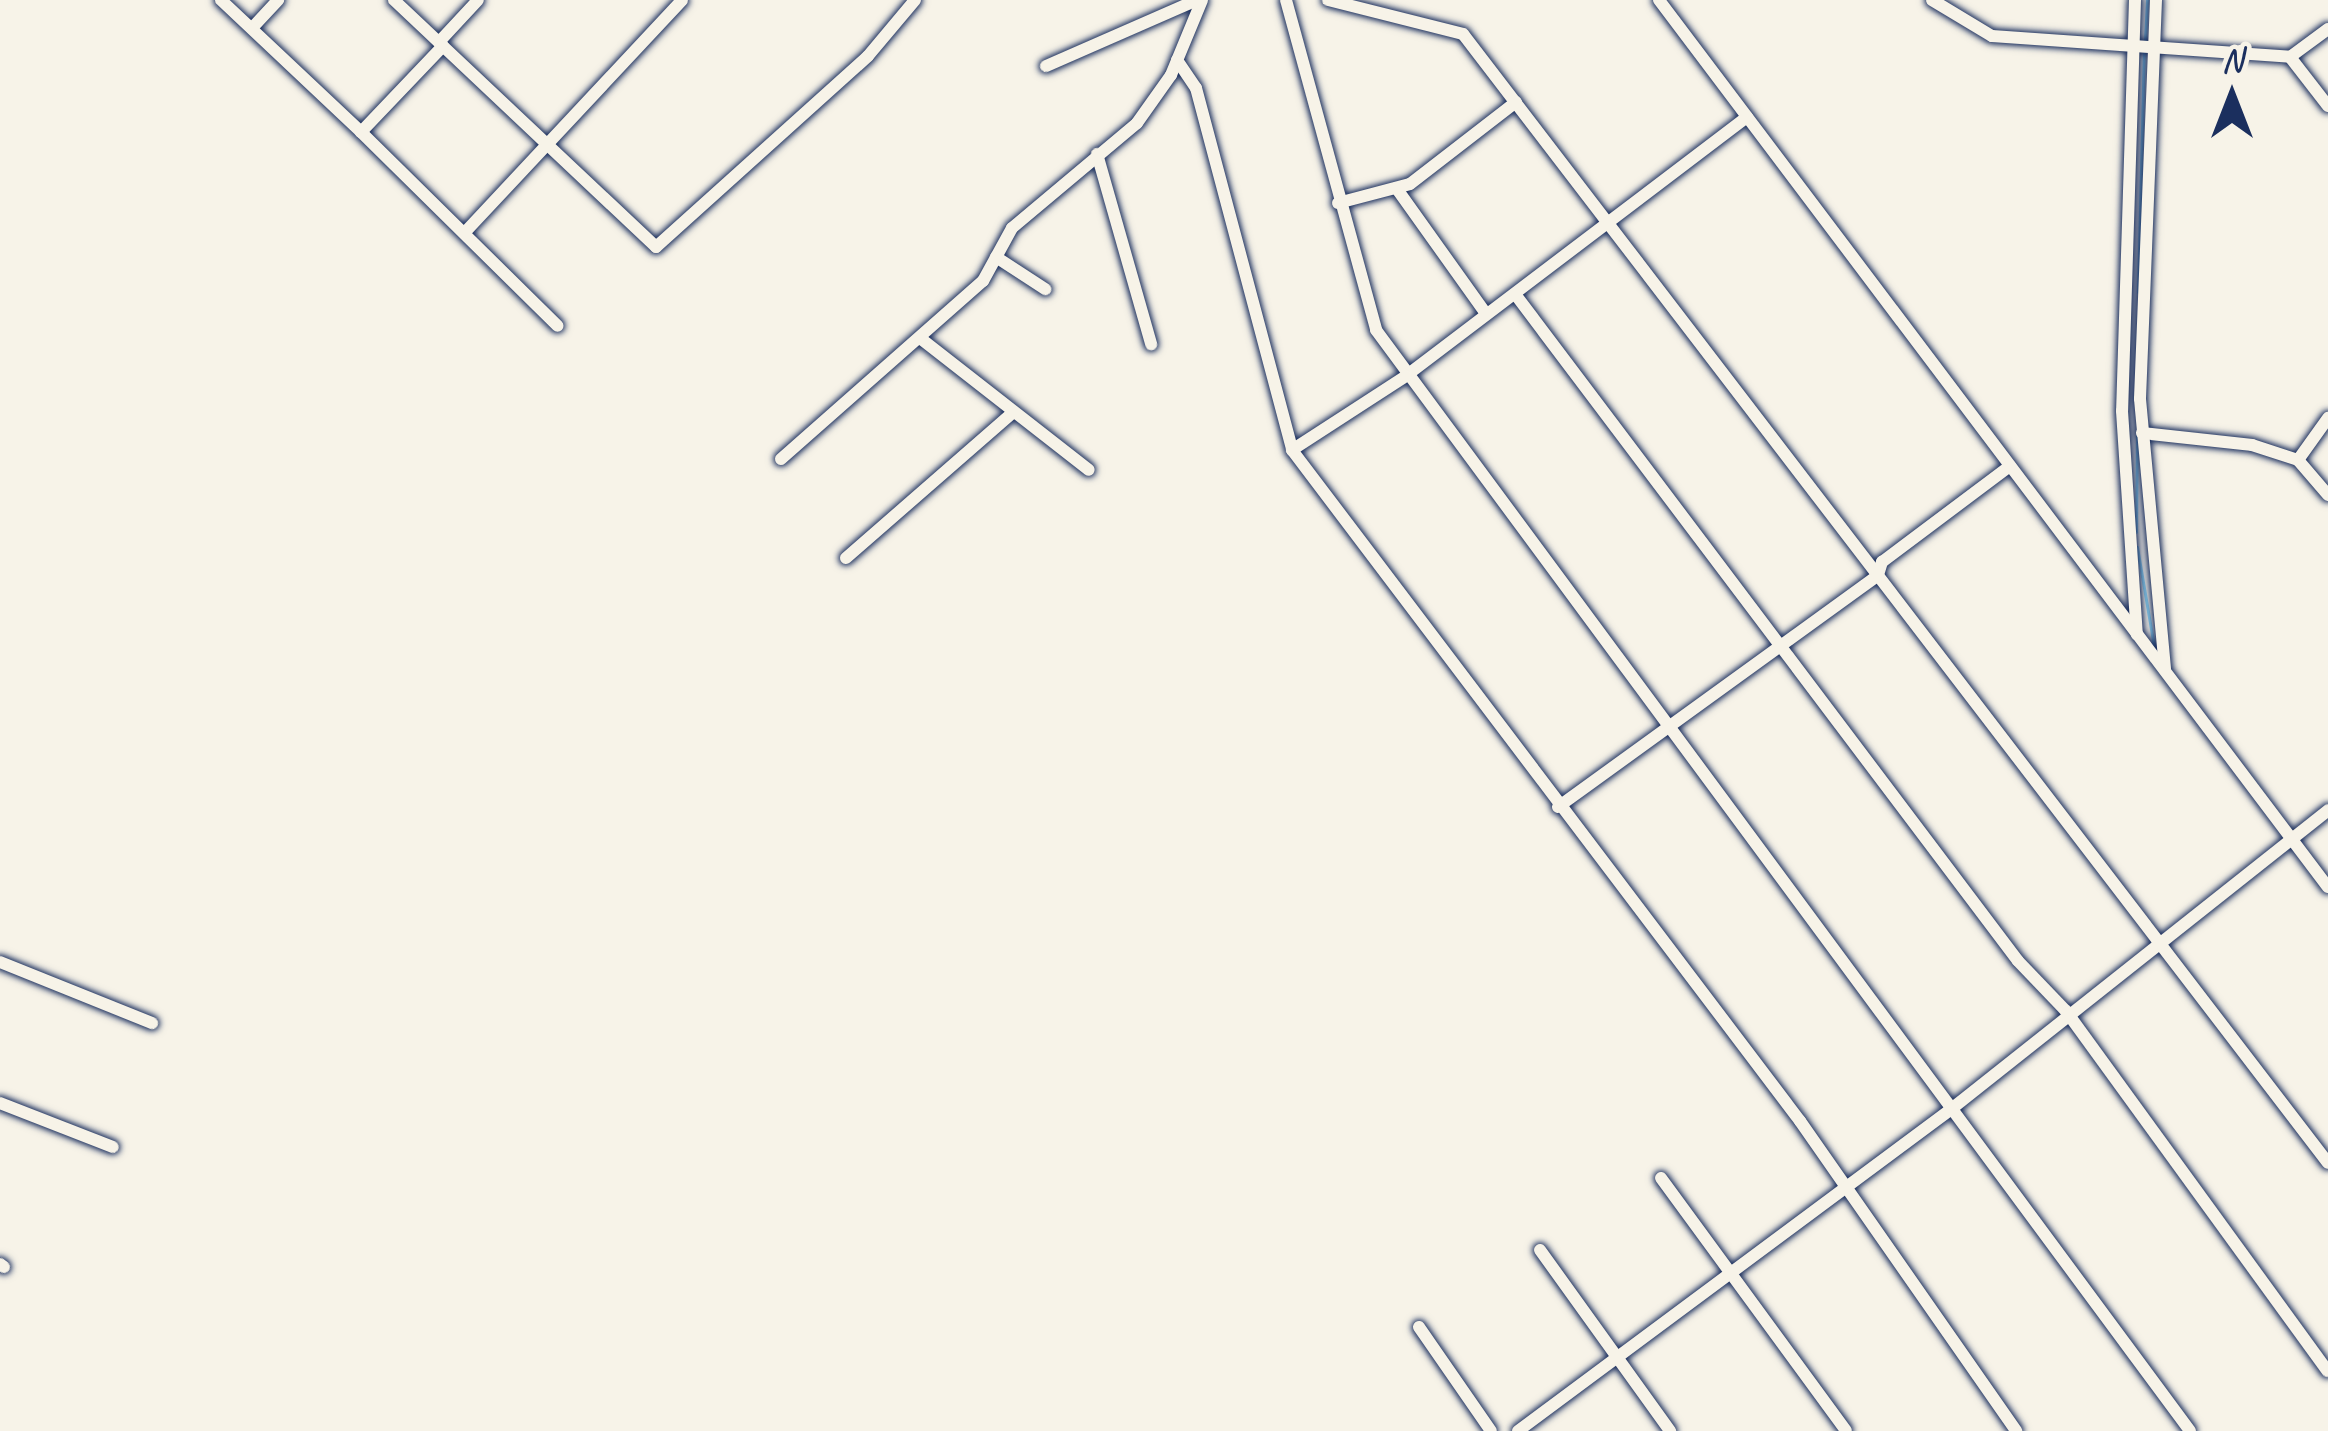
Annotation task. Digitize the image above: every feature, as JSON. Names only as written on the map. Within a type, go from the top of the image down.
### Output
[{"type":"street","points":[[221,0],[468,229],[558,326]]},
{"type":"street","points":[[253,27],[278,0]]},
{"type":"street","points":[[394,0],[658,247],[868,56],[915,0]]},
{"type":"street","points":[[361,132],[478,0]]},
{"type":"street","points":[[468,229],[682,0]]},
{"type":"street","points":[[781,459],[920,338],[996,256],[1012,227],[1138,123],[1177,60],[1200,0]]},
{"type":"street","points":[[1046,66],[1200,0]]},
{"type":"street","points":[[1286,0],[1372,323],[1406,376],[1676,727],[2190,1431]]},
{"type":"street","points":[[1328,0],[1454,26],[2328,1163]]},
{"type":"street","points":[[1659,0],[2328,886]]},
{"type":"street","points":[[1932,0],[1982,35],[2290,57],[2328,28]]},
{"type":"street","points":[[2135,0],[2122,411],[2138,635]]},
{"type":"street","points":[[2156,0],[2141,433],[2166,673]]},
{"type":"street","points":[[2290,57],[2328,106]]},
{"type":"street","points":[[1177,60],[1196,88],[1292,450],[1845,1186],[2016,1431]]},
{"type":"street","points":[[1338,203],[1397,188],[1516,102]]},
{"type":"street","points":[[1292,450],[1406,376],[1747,117]]},
{"type":"street","points":[[1097,154],[1151,344]]},
{"type":"street","points":[[1397,188],[1486,314]]},
{"type":"street","points":[[996,256],[1046,290]]},
{"type":"street","points":[[1515,294],[1785,644],[2018,962],[2066,1011],[2328,1371]]},
{"type":"street","points":[[920,338],[1010,415],[1090,470]]},
{"type":"street","points":[[846,558],[1010,415]]},
{"type":"street","points":[[2298,460],[2328,418]]},
{"type":"street","points":[[2141,433],[2202,436],[2298,460],[2328,495]]},
{"type":"street","points":[[1558,807],[1676,727],[1878,575],[1882,562],[2010,466]]},
{"type":"street","points":[[1518,1431],[1731,1275],[2328,810]]},
{"type":"street","points":[[0,962],[152,1023]]},
{"type":"street","points":[[0,1103],[113,1147]]},
{"type":"street","points":[[1661,1178],[1846,1431]]},
{"type":"street","points":[[1540,1250],[1670,1431]]},
{"type":"street","points":[[1419,1327],[1491,1431]]},
{"type":"waterway","points":[[2145,40],[2147,0]]},
{"type":"waterway","points":[[2138,292],[2144,50]]},
{"type":"waterway","points":[[2136,532],[2137,434]]},
{"type":"waterway","points":[[2137,547],[2154,646]]}]
